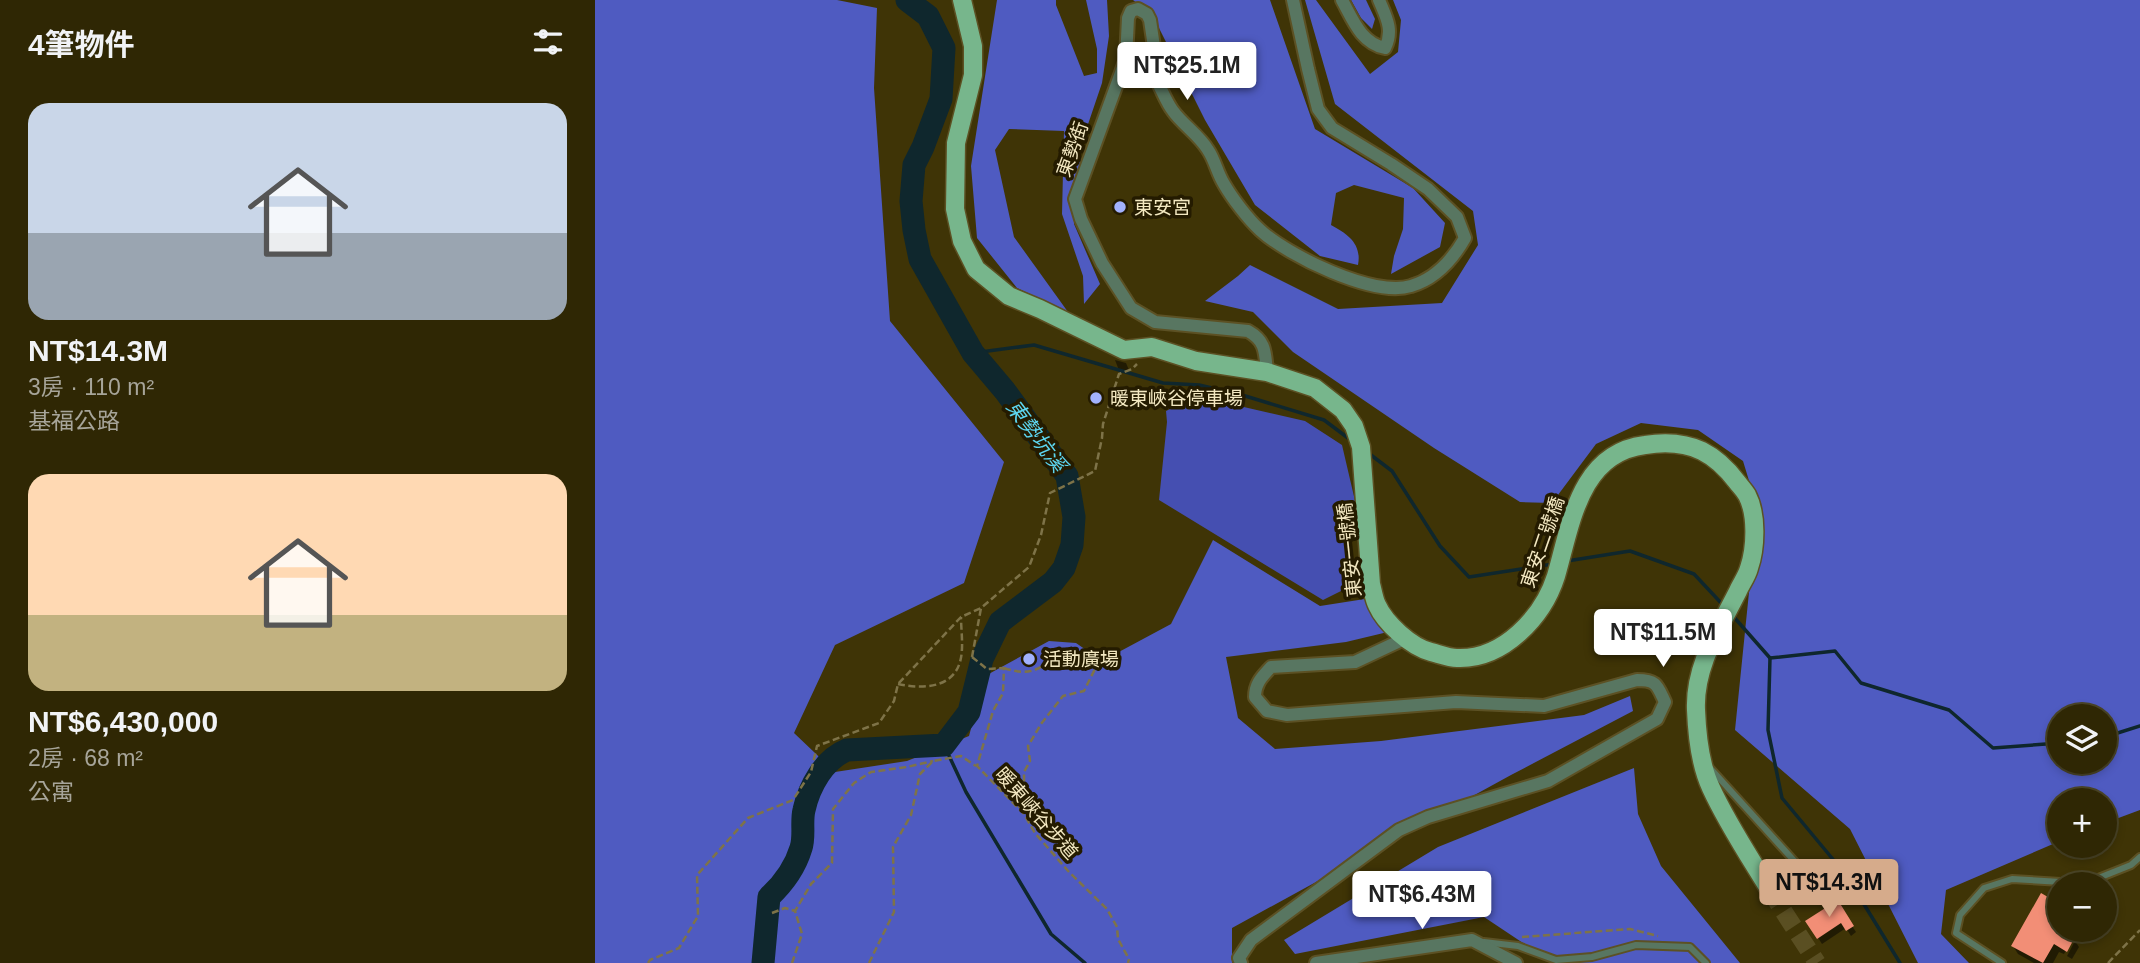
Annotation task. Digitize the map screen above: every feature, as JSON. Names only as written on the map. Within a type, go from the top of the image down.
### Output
[{"type":"main road","points":[[962,0],[971,29],[973,75],[957,143],[955,209],[962,241],[976,270],[1009,296],[1124,350],[1152,347],[1196,361],[1267,372]]},
{"type":"main road","name":"東安一號橋","points":[[1267,372],[1315,388],[1343,410],[1354,426],[1361,447],[1371,584],[1377,606],[1404,639]]},
{"type":"main road","name":"東安二號橋","points":[[1404,639],[1425,650],[1456,658],[1478,656],[1501,648],[1538,612],[1555,578],[1565,536],[1584,486],[1609,459],[1637,446],[1669,442],[1701,450],[1727,469],[1747,496],[1752,513],[1754,543],[1749,567],[1700,669],[1696,708],[1702,759]]},
{"type":"main road","points":[[1702,759],[1710,786],[1769,889]]},
{"type":"street","name":"東勢街","points":[[1267,372],[1265,352],[1258,337],[1248,331],[1155,322],[1131,308],[1102,263],[1075,200],[1126,59],[1128,18],[1131,11],[1138,9],[1147,14],[1150,20],[1160,87],[1165,97],[1173,111],[1209,150],[1223,183],[1259,229],[1294,255],[1327,270],[1373,285],[1389,288],[1409,287],[1429,278],[1440,269],[1456,254],[1465,238],[1457,216],[1428,189],[1332,128],[1318,109],[1293,0]]},
{"type":"street","points":[[1342,0],[1364,38],[1374,46],[1385,48],[1390,38],[1390,28],[1379,0]]},
{"type":"street","points":[[1241,963],[1238,958],[1251,940],[1399,830],[1428,817],[1548,781],[1657,719],[1665,702],[1657,684],[1649,680],[1637,680],[1544,706],[1456,702],[1287,715],[1267,711],[1255,697],[1259,680],[1271,667],[1355,662],[1404,639]]},
{"type":"street","points":[[1316,963],[1472,940],[1516,963]]},
{"type":"lane","points":[[1702,759],[1826,897]]},
{"type":"lane","points":[[2002,963],[1956,933],[1961,915],[1984,888],[2012,879],[2061,882],[2096,879],[2131,865],[2140,857]]},
{"type":"lane","points":[[1472,940],[1518,946],[1556,960],[1592,957],[1636,945],[1690,947],[1706,963]]},
{"type":"path","points":[[648,963],[680,948],[698,916],[697,875],[748,818],[793,800],[811,772],[817,746],[879,723],[894,701],[898,684],[961,617],[981,608],[1029,567],[1041,535],[1050,493],[1095,471],[1103,424],[1119,374],[1132,369],[1152,347]]},
{"type":"path","points":[[981,608],[972,657],[987,669],[1004,668],[1017,672],[1042,668],[1061,652],[1076,655],[1096,667],[1084,691],[1063,696],[1028,746],[1030,761],[1024,772],[1023,792],[1018,810],[1024,814]]},
{"type":"path","points":[[898,684],[916,688],[933,686],[955,674],[961,661],[961,617]]},
{"type":"path","name":"暖東峽谷步道","points":[[1004,668],[1003,693],[993,711],[977,766],[1024,814],[1035,834],[1069,872],[1107,909],[1117,927],[1118,939],[1129,959],[1128,963]]},
{"type":"path","points":[[792,963],[802,934],[795,911],[811,884],[832,863],[833,809],[854,783],[871,772],[961,756],[977,766]]},
{"type":"path","points":[[869,963],[894,912],[893,847],[911,815],[920,774],[933,761]]},
{"type":"path","points":[[772,913],[785,908],[795,911]]},
{"type":"path","points":[[1518,937],[1630,929],[1682,941],[1690,947]]},
{"type":"path","points":[[2108,963],[2140,930]]},
{"type":"shaded area","points":[[595,0],[837,0],[877,8],[874,88],[890,321],[1004,462],[964,583],[835,645],[794,733],[835,772],[907,761],[969,736],[985,676],[1049,641],[1076,643],[1102,661],[1171,624],[1213,540],[1320,606],[1384,596],[1392,631],[1346,642],[1226,657],[1238,718],[1275,749],[1381,741],[1584,715],[1630,696],[1633,711],[1232,928],[1232,963],[595,963]]},
{"type":"shaded area","points":[[997,0],[1056,0],[1084,76],[1097,73],[1097,49],[1086,0],[1107,0],[1109,36],[1102,83],[1082,142],[1074,224],[1100,284],[1084,304],[1083,276],[1062,214],[1064,131],[1009,129],[995,150],[1014,237],[1068,312],[1017,288],[977,238],[971,166]]},
{"type":"shaded area","points":[[1133,0],[1270,0],[1315,129],[1413,188],[1445,223],[1440,247],[1391,274],[1403,229],[1404,198],[1354,185],[1336,193],[1331,225],[1356,245],[1358,265],[1320,256],[1255,205],[1205,120],[1153,16]]},
{"type":"shaded area","points":[[1305,0],[1316,0],[1370,74],[1398,52],[1401,20],[1393,0],[2140,0],[2140,810],[2117,819],[2117,788],[2047,788],[2047,847],[1946,890],[1941,934],[1969,963],[1918,963],[1850,829],[1735,730],[1754,543],[1754,497],[1743,461],[1698,430],[1641,423],[1596,444],[1552,503],[1520,502],[1434,448],[1293,352],[1253,312],[1205,301],[1250,265],[1338,309],[1442,303],[1478,245],[1473,211],[1335,104]]},
{"type":"shaded area","points":[[1351,0],[1366,0],[1375,19],[1372,29],[1361,18]]},
{"type":"shaded area","points":[[1196,396],[1305,421],[1342,445],[1356,505],[1345,589],[1323,600],[1159,500],[1166,411]]},
{"type":"shaded area","points":[[1634,768],[1638,814],[1661,866],[1740,963],[1553,963],[1484,917],[1295,954],[1284,940],[1438,847]]},
{"type":"building","points":[[2041,893],[2047,896],[2047,942],[2072,942],[2067,952],[2054,944],[2043,963],[2011,946]]},
{"type":"building","points":[[1836,897],[1854,926],[1846,931],[1841,923],[1817,939],[1805,921],[1830,905],[1828,902]]},
{"type":"waterway","name":"東勢坑溪","points":[[763,963],[769,897],[788,875],[799,855],[803,839],[804,810],[819,775],[831,760],[847,750],[944,745],[969,712],[982,659],[1000,622],[1053,582],[1064,568],[1072,545],[1074,517],[1067,476],[1005,391],[973,353],[920,259],[911,201],[914,165],[941,99],[944,48],[928,16],[907,0]]},
{"type":"waterway","points":[[973,353],[1034,345],[1163,383],[1199,385],[1242,395],[1324,420],[1352,441]]},
{"type":"waterway","points":[[1367,452],[1392,471],[1440,546],[1469,577],[1553,564]]},
{"type":"waterway","points":[[1567,561],[1630,551],[1694,574],[1723,605]]},
{"type":"waterway","points":[[1733,616],[1770,658],[1835,651],[1861,683],[1949,710],[1993,748],[2047,744]]},
{"type":"waterway","points":[[1770,658],[1768,730],[1782,798],[1846,875],[1900,963]]},
{"type":"waterway","points":[[2117,733],[2140,726]]},
{"type":"waterway","points":[[944,745],[966,792],[1051,934],[1085,963]]},
{"type":"tunnel","points":[[1769,889],[1817,963]]},
{"type":"place","name":"東安宮","points":[[1120,207]]},
{"type":"place","name":"暖東峽谷停車場","points":[[1096,398]]},
{"type":"place","name":"活動廣場","points":[[1029,659]]}]
